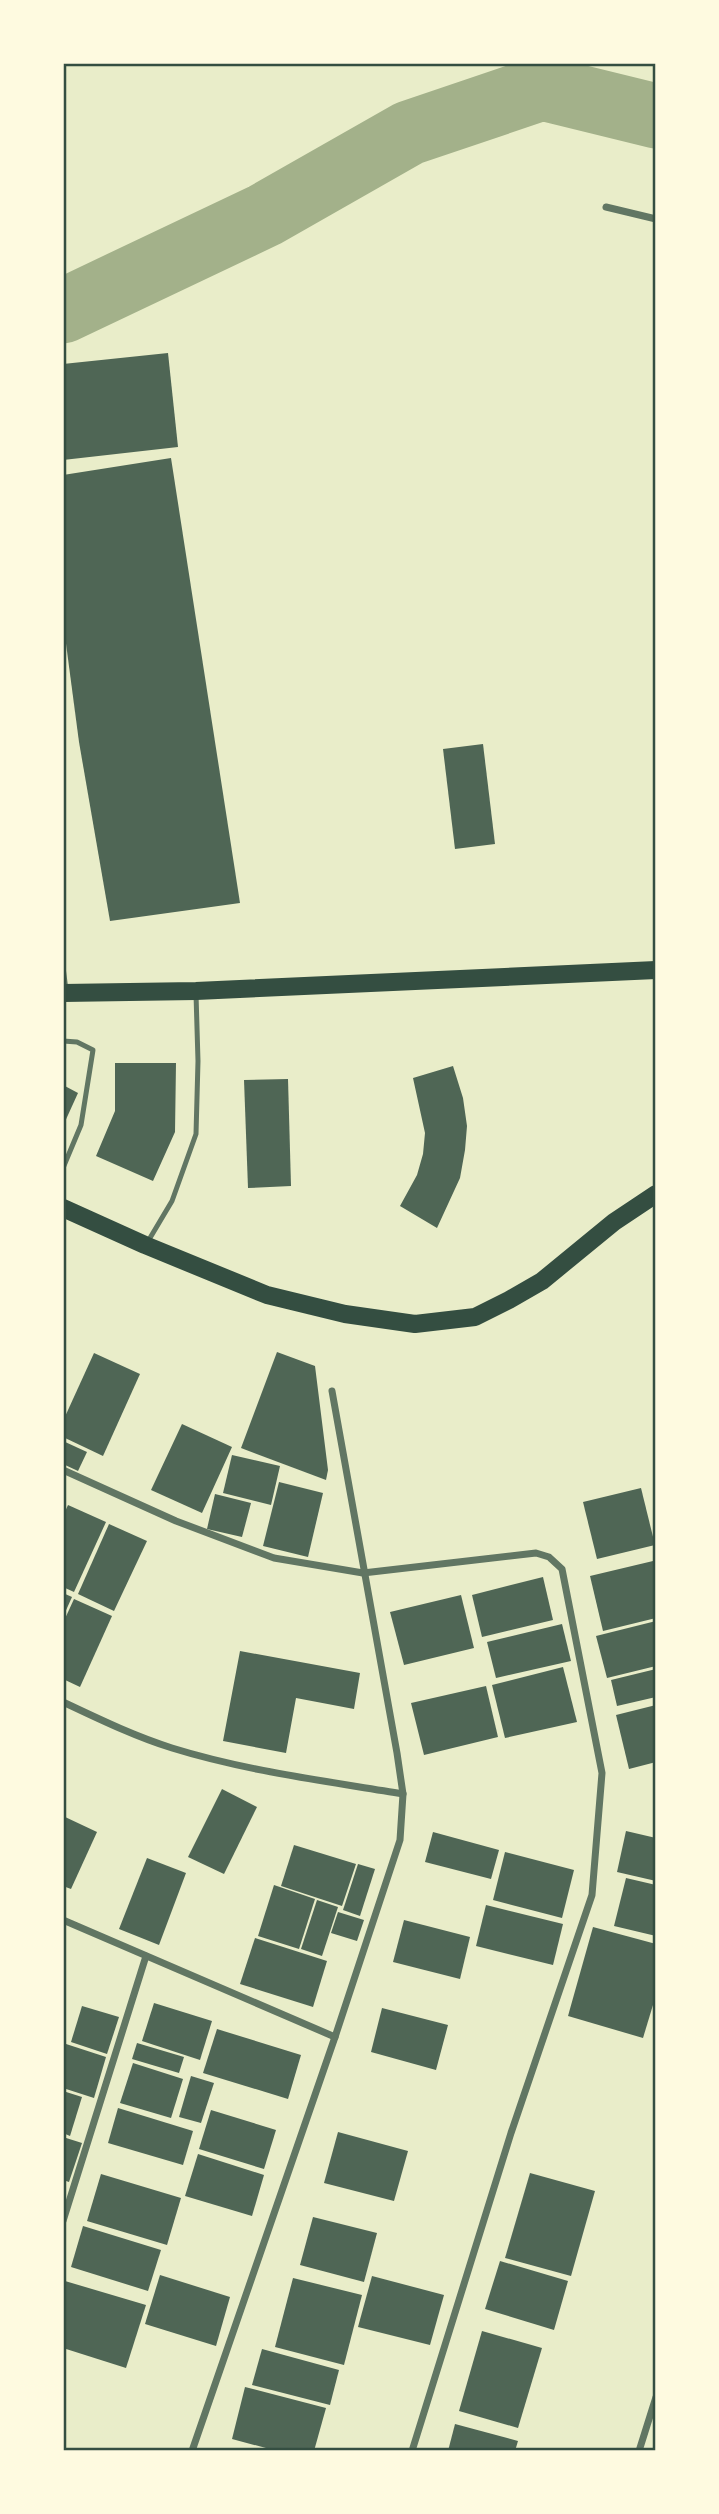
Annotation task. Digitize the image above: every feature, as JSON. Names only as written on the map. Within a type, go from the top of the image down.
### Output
[{"type":"main road","points":[[64,993],[196,991],[656,970]]},
{"type":"main road","points":[[63,1208],[220,1277],[279,1298],[385,1321],[415,1324],[475,1317],[542,1281],[614,1222],[656,1194]]},
{"type":"street","points":[[606,207],[656,219]]},
{"type":"street","points":[[192,2451],[400,1840],[403,1794],[332,1391]]},
{"type":"street","points":[[63,1470],[176,1521],[274,1558],[363,1573],[536,1553],[549,1557],[562,1569],[602,1773],[592,1895],[511,2133],[412,2451]]},
{"type":"street","points":[[63,1702],[114,1726],[172,1748],[248,1767],[403,1794]]},
{"type":"street","points":[[63,1920],[335,2037]]},
{"type":"street","points":[[63,2221],[146,1956]]},
{"type":"street","points":[[639,2451],[656,2397]]},
{"type":"lane","points":[[63,967],[64,993]]},
{"type":"lane","points":[[145,1245],[172,1201],[196,1134],[196,991]]},
{"type":"lane","points":[[63,1041],[77,1042],[93,1050],[81,1125],[63,1168]]},
{"type":"building","points":[[168,353],[178,447],[63,460],[63,364]]},
{"type":"building","points":[[171,458],[240,903],[110,921],[79,742],[63,621],[63,475]]},
{"type":"building","points":[[483,744],[495,844],[455,849],[443,749]]},
{"type":"building","points":[[115,1063],[176,1063],[175,1132],[153,1181],[96,1156],[115,1111]]},
{"type":"building","points":[[453,1066],[463,1098],[467,1126],[465,1150],[460,1178],[437,1228],[400,1206],[417,1175],[423,1154],[425,1133],[413,1078]]},
{"type":"building","points":[[288,1079],[291,1186],[248,1188],[244,1080]]},
{"type":"building","points":[[63,1085],[78,1093],[63,1126]]},
{"type":"building","points":[[277,1352],[315,1366],[328,1470],[326,1480],[241,1448]]},
{"type":"building","points":[[94,1353],[140,1374],[103,1456],[63,1437],[63,1421]]},
{"type":"building","points":[[182,1424],[232,1447],[202,1513],[151,1490]]},
{"type":"building","points":[[63,1441],[87,1452],[78,1471],[63,1464]]},
{"type":"building","points":[[232,1455],[280,1466],[271,1505],[223,1493]]},
{"type":"building","points":[[279,1482],[323,1493],[308,1557],[263,1546]]},
{"type":"building","points":[[641,1488],[655,1545],[597,1559],[583,1502]]},
{"type":"building","points":[[215,1494],[251,1503],[242,1537],[207,1529]]},
{"type":"building","points":[[68,1505],[106,1522],[74,1592],[63,1587],[63,1516]]},
{"type":"building","points":[[109,1524],[147,1541],[114,1611],[78,1594]]},
{"type":"building","points":[[653,1561],[656,1572],[656,1618],[603,1631],[590,1576]]},
{"type":"building","points":[[543,1577],[553,1620],[482,1637],[472,1595]]},
{"type":"building","points":[[63,1593],[72,1597],[63,1617]]},
{"type":"building","points":[[461,1595],[474,1648],[404,1665],[390,1612]]},
{"type":"building","points":[[74,1599],[112,1616],[80,1687],[63,1679],[63,1623]]},
{"type":"building","points":[[656,1621],[656,1666],[607,1678],[596,1636]]},
{"type":"building","points":[[562,1624],[571,1661],[496,1678],[487,1642]]},
{"type":"building","points":[[240,1651],[360,1673],[354,1709],[296,1698],[286,1753],[223,1741]]},
{"type":"building","points":[[563,1667],[577,1722],[505,1738],[492,1685]]},
{"type":"building","points":[[656,1669],[656,1697],[617,1706],[611,1680]]},
{"type":"building","points":[[486,1686],[498,1737],[424,1755],[411,1703]]},
{"type":"building","points":[[656,1705],[656,1762],[629,1769],[616,1715]]},
{"type":"building","points":[[222,1789],[257,1807],[224,1874],[188,1857]]},
{"type":"building","points":[[63,1816],[97,1832],[71,1889],[63,1886]]},
{"type":"building","points":[[626,1831],[656,1838],[656,1881],[617,1872]]},
{"type":"building","points":[[433,1832],[499,1850],[491,1879],[425,1862]]},
{"type":"building","points":[[294,1845],[356,1864],[342,1906],[281,1886]]},
{"type":"building","points":[[505,1852],[574,1870],[562,1918],[493,1900]]},
{"type":"building","points":[[147,1858],[186,1873],[159,1945],[119,1929]]},
{"type":"building","points":[[358,1864],[375,1869],[360,1916],[343,1910]]},
{"type":"building","points":[[626,1878],[656,1885],[656,1936],[614,1926]]},
{"type":"building","points":[[274,1885],[315,1899],[299,1949],[258,1936]]},
{"type":"building","points":[[317,1900],[338,1907],[322,1956],[301,1949]]},
{"type":"building","points":[[486,1905],[563,1924],[553,1965],[476,1946]]},
{"type":"building","points":[[338,1912],[364,1920],[357,1941],[331,1933]]},
{"type":"building","points":[[404,1920],[470,1937],[460,1979],[393,1962]]},
{"type":"building","points":[[593,1927],[656,1944],[656,1995],[643,2038],[568,2016]]},
{"type":"building","points":[[255,1938],[327,1961],[313,2007],[240,1984]]},
{"type":"building","points":[[154,2003],[212,2021],[200,2060],[142,2041]]},
{"type":"building","points":[[82,2006],[119,2017],[107,2054],[71,2042]]},
{"type":"building","points":[[382,2008],[448,2025],[436,2070],[371,2052]]},
{"type":"building","points":[[217,2029],[301,2055],[288,2099],[203,2073]]},
{"type":"building","points":[[63,2043],[106,2057],[94,2098],[63,2088]]},
{"type":"building","points":[[137,2043],[184,2057],[179,2073],[132,2059]]},
{"type":"building","points":[[133,2063],[183,2079],[171,2118],[120,2103]]},
{"type":"building","points":[[191,2076],[214,2083],[201,2123],[179,2117]]},
{"type":"building","points":[[63,2091],[82,2097],[70,2136],[63,2133]]},
{"type":"building","points":[[118,2108],[193,2131],[183,2165],[108,2143]]},
{"type":"building","points":[[211,2110],[276,2130],[264,2169],[199,2149]]},
{"type":"building","points":[[338,2132],[408,2151],[394,2201],[324,2183]]},
{"type":"building","points":[[63,2137],[82,2143],[69,2182],[63,2180]]},
{"type":"building","points":[[198,2154],[264,2175],[252,2216],[185,2196]]},
{"type":"building","points":[[530,2173],[595,2191],[571,2276],[505,2258]]},
{"type":"building","points":[[101,2174],[181,2198],[167,2245],[87,2221]]},
{"type":"building","points":[[313,2217],[377,2233],[364,2282],[300,2265]]},
{"type":"building","points":[[83,2226],[161,2250],[148,2291],[71,2267]]},
{"type":"building","points":[[500,2261],[568,2281],[554,2330],[485,2309]]},
{"type":"building","points":[[160,2275],[230,2297],[216,2346],[145,2324]]},
{"type":"building","points":[[372,2276],[444,2295],[430,2345],[358,2327]]},
{"type":"building","points":[[293,2278],[362,2295],[344,2365],[275,2347]]},
{"type":"building","points":[[65,2281],[146,2305],[126,2368],[63,2348]]},
{"type":"building","points":[[482,2331],[542,2348],[518,2428],[459,2411]]},
{"type":"building","points":[[262,2349],[339,2370],[330,2405],[252,2385]]},
{"type":"building","points":[[245,2387],[326,2408],[314,2451],[277,2451],[232,2439]]},
{"type":"building","points":[[455,2424],[518,2441],[515,2451],[448,2451]]},
{"type":"waterway","points":[[63,311],[265,215],[409,133],[542,88],[656,116]]}]
